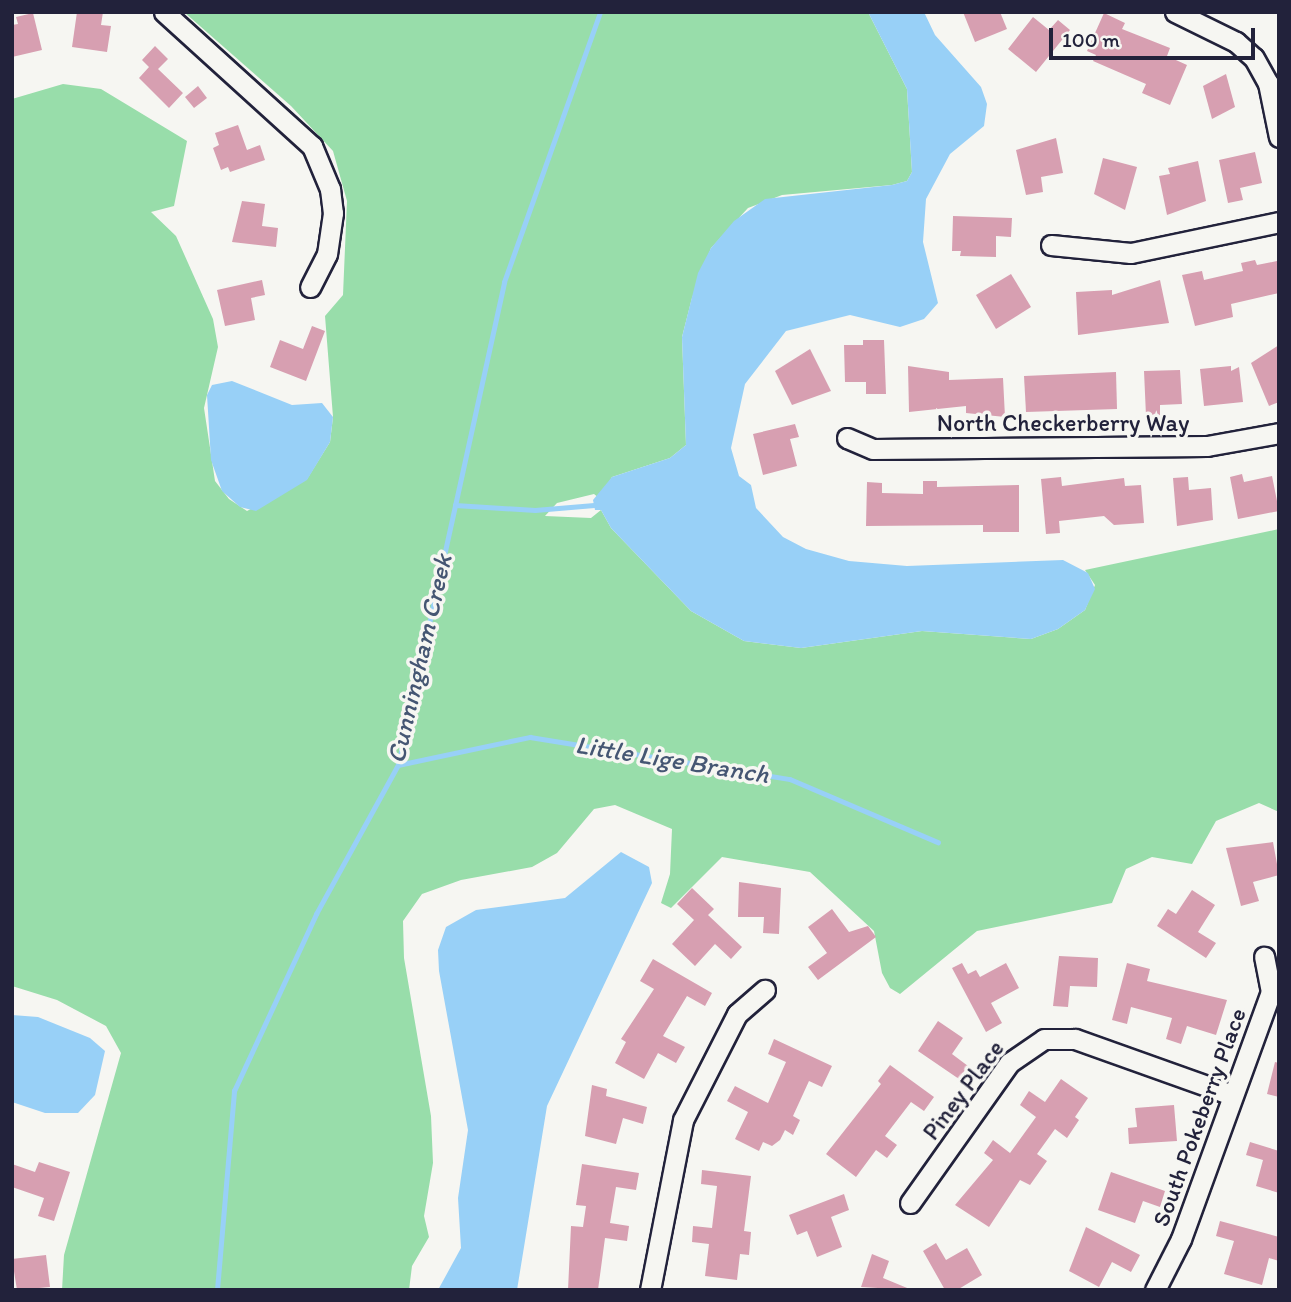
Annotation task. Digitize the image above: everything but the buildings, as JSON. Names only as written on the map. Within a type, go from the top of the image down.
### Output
[{"type":"street","points":[[164,12],[312,146],[330,189],[333,213],[327,254],[310,287]]},
{"type":"street","points":[[1175,12],[1236,42],[1254,58],[1268,83],[1279,137]]},
{"type":"street","points":[[1051,245],[1131,253],[1279,222]]},
{"type":"street","name":"North Checkerberry Way","points":[[848,438],[873,449],[1207,446],[1279,433]]},
{"type":"street","name":"South Pokeberry Place","points":[[1155,1290],[1181,1239],[1271,992],[1264,957]]},
{"type":"street","points":[[650,1290],[683,1120],[737,1014],[765,990]]},
{"type":"street","name":"Piney Place","points":[[910,1203],[1009,1063],[1044,1039],[1075,1039],[1232,1095]]},
{"type":"green space","points":[[184,12],[868,12],[907,89],[912,172],[907,181],[892,185],[782,195],[748,208],[711,248],[692,298],[682,337],[686,445],[670,458],[612,477],[599,498],[594,494],[557,503],[545,516],[591,518],[601,510],[611,528],[691,611],[744,641],[801,648],[922,631],[1031,639],[1058,629],[1085,610],[1095,585],[1085,570],[1279,529],[1279,812],[1259,803],[1216,821],[1192,864],[1152,857],[1126,869],[1112,903],[977,931],[900,994],[890,988],[882,973],[874,931],[810,872],[722,857],[671,908],[661,903],[670,874],[672,829],[615,805],[594,809],[557,853],[532,867],[461,880],[422,894],[403,921],[404,958],[431,1116],[433,1163],[424,1216],[429,1237],[412,1266],[409,1290],[62,1290],[64,1255],[121,1053],[106,1026],[57,1000],[12,986],[12,99],[63,84],[101,89],[187,141],[174,206],[151,212],[176,236],[213,319],[218,347],[204,408],[215,481],[229,499],[247,511],[307,479],[330,442],[333,417],[325,316],[343,295],[347,201],[333,151],[291,106]]},
{"type":"water","points":[[868,12],[924,12],[935,35],[981,87],[987,104],[984,126],[950,154],[926,199],[923,242],[938,303],[924,319],[900,327],[850,315],[786,331],[745,384],[731,448],[739,476],[751,485],[756,508],[783,537],[806,549],[849,561],[907,566],[1063,560],[1088,573],[1095,589],[1085,610],[1058,629],[1031,639],[922,631],[801,648],[744,641],[691,611],[611,528],[601,510],[595,510],[593,500],[612,477],[670,458],[686,445],[682,337],[698,273],[711,248],[734,221],[765,199],[892,185],[907,181],[912,172],[907,89]]},
{"type":"water","points":[[232,381],[292,405],[322,403],[333,417],[330,442],[307,480],[256,511],[240,507],[222,491],[211,460],[207,395],[212,385]]},
{"type":"water","points":[[621,852],[649,867],[652,883],[547,1106],[517,1290],[438,1290],[461,1248],[458,1198],[468,1130],[439,971],[438,950],[446,927],[476,910],[565,898]]},
{"type":"water","points":[[12,1015],[38,1017],[90,1038],[105,1051],[95,1095],[78,1113],[45,1113],[12,1102]]},
{"type":"waterway","name":"Cunningham Creek","points":[[217,1290],[234,1091],[316,914],[398,765],[504,282],[600,12]]},
{"type":"waterway","points":[[455,505],[535,510],[594,505]]},
{"type":"waterway","name":"Little Lige Branch","points":[[398,765],[530,737],[790,779],[938,842]]}]
